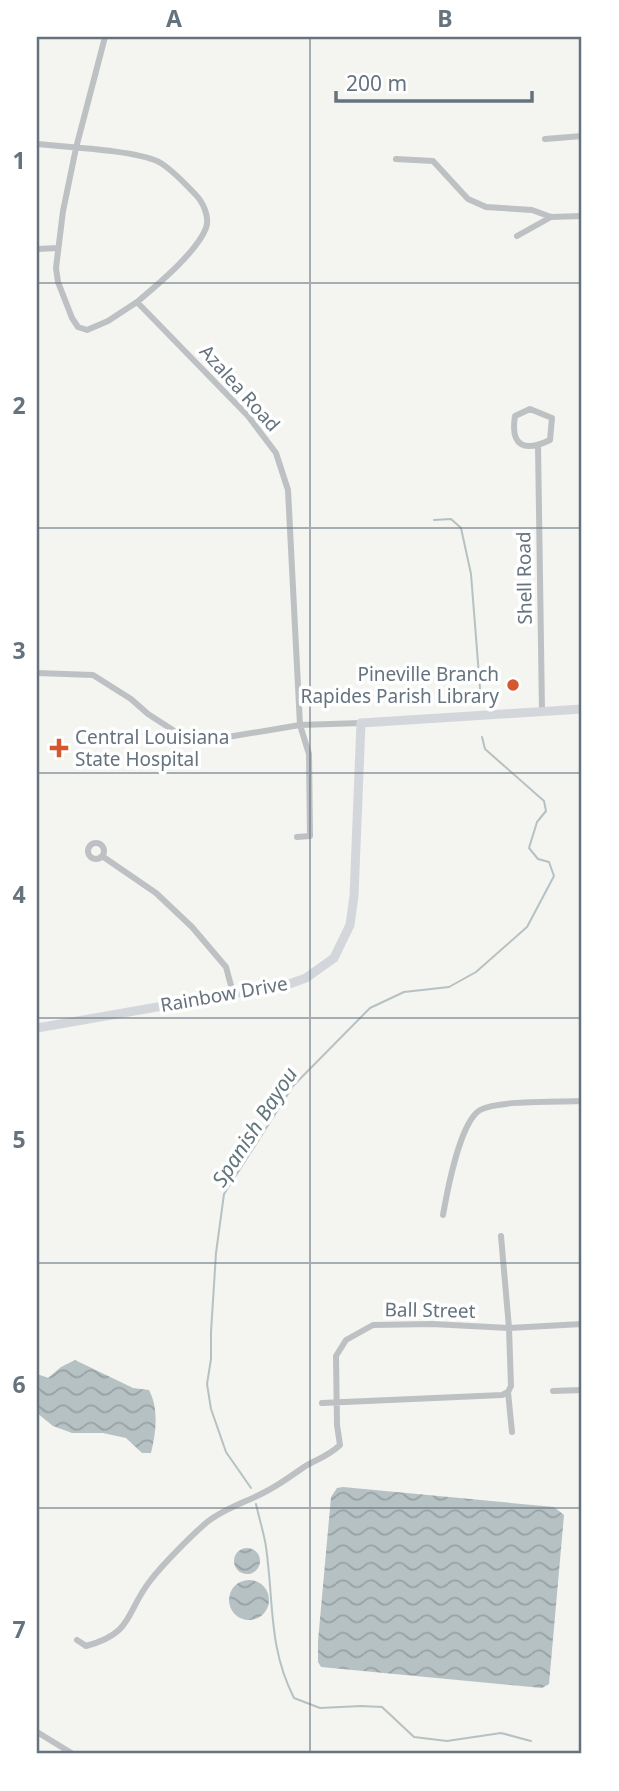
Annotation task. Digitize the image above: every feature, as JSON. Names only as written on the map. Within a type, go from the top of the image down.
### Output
[{"type":"street","points":[[37,144],[76,148],[140,157],[158,162],[199,198],[207,216],[207,226],[200,239],[158,284],[108,321],[87,330],[78,327],[72,318],[55,268],[76,148],[106,37]]},
{"type":"street","points":[[545,139],[582,136]]},
{"type":"street","points":[[396,159],[432,160],[468,199],[486,207],[532,210],[551,217],[582,216]]},
{"type":"street","points":[[517,236],[551,217]]},
{"type":"street","points":[[37,249],[58,248]]},
{"type":"street","name":"Azalea Road","points":[[137,302],[248,416],[276,453],[284,473],[288,490],[300,725],[309,754],[310,836],[297,837]]},
{"type":"street","points":[[530,409],[552,418],[550,440],[538,445],[522,445],[516,441],[512,432],[515,416],[530,409]]},
{"type":"street","name":"Shell Road","points":[[538,445],[542,711]]},
{"type":"street","points":[[37,673],[93,675],[179,734],[204,741],[300,725],[582,709]]},
{"type":"street","name":"Rainbow Drive","points":[[37,1028],[289,984],[321,970],[334,958],[350,925],[354,896],[361,723]]},
{"type":"street","points":[[102,856],[156,893],[192,927],[226,967],[233,993]]},
{"type":"street","points":[[443,1216],[455,1160],[468,1125],[478,1111],[494,1106],[582,1101]]},
{"type":"street","points":[[501,1236],[509,1328],[511,1386],[508,1392],[512,1432]]},
{"type":"street","name":"Ball Street","points":[[77,1640],[86,1646],[100,1642],[125,1626],[152,1578],[207,1522],[233,1506],[263,1494],[307,1465],[328,1456],[340,1445],[336,1356],[346,1340],[373,1325],[432,1324],[509,1328],[582,1324]]},
{"type":"street","points":[[553,1391],[582,1390]]},
{"type":"street","points":[[322,1403],[502,1395],[508,1392]]},
{"type":"street","points":[[37,1732],[73,1754]]},
{"type":"water","points":[[75,1360],[133,1388],[149,1390],[156,1421],[151,1453],[142,1453],[126,1438],[103,1433],[72,1433],[53,1426],[37,1413],[37,1374],[48,1378]]},
{"type":"water","points":[[337,1488],[554,1507],[564,1515],[549,1684],[542,1688],[321,1667],[318,1662],[318,1641],[331,1497]]},
{"type":"water","points":[[247,1548],[256,1552],[260,1561],[256,1570],[247,1574],[238,1570],[234,1561],[238,1552]]},
{"type":"water","points":[[249,1580],[263,1586],[269,1600],[263,1614],[249,1620],[235,1614],[229,1600],[235,1586]]},
{"type":"waterway","name":"Spanish Bayou","points":[[434,520],[451,519],[461,528],[471,574],[481,701]]},
{"type":"waterway","name":"Spanish Bayou","points":[[251,1488],[226,1452],[211,1409],[207,1384],[211,1359],[216,1253],[224,1194],[293,1086],[370,1008],[404,992],[449,987],[476,972],[527,927],[554,876],[549,862],[538,859],[529,848],[537,822],[546,811],[544,801],[485,749],[482,737]]},
{"type":"waterway","name":"Spanish Bayou","points":[[256,1504],[266,1547],[276,1642],[294,1698],[320,1708],[382,1707],[414,1737],[447,1741],[501,1733],[531,1741]]},
{"type":"place","name":"Pineville Branch Rapides Parish Library","points":[[513,685]]},
{"type":"place","name":"Central Louisiana State Hospital","points":[[59,748]]}]
